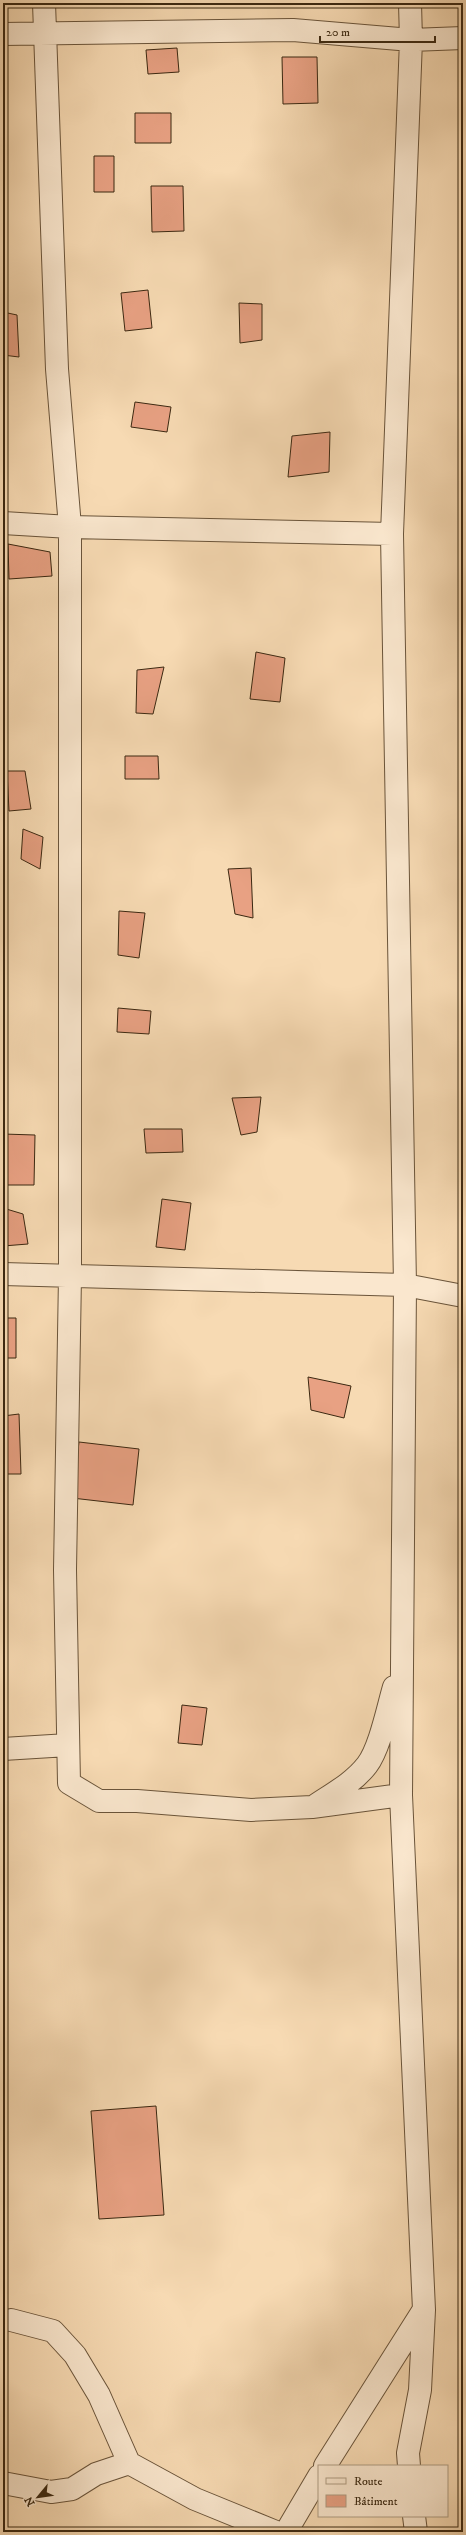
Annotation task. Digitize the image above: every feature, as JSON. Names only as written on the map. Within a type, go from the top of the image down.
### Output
[{"type":"street","points":[[44,3],[43,32],[57,369],[70,527],[70,1276],[65,1570],[69,1783],[99,1801],[137,1801],[251,1810],[312,1808],[401,1795]]},
{"type":"street","points":[[409,2465],[408,2453],[420,2390],[424,2310],[401,1795],[405,1285],[392,534],[411,40],[410,3]]},
{"type":"street","points":[[3,34],[43,32],[293,30],[411,40],[463,38]]},
{"type":"street","points":[[3,523],[70,527],[392,534]]},
{"type":"street","points":[[3,1274],[405,1285],[463,1296]]},
{"type":"street","points":[[312,1808],[349,1783],[368,1764],[380,1736],[401,1662]]},
{"type":"street","points":[[3,1749],[68,1745]]},
{"type":"street","points":[[326,2465],[424,2310]]},
{"type":"street","points":[[11,2320],[53,2331],[75,2355],[99,2395],[129,2463],[195,2499],[276,2532]]},
{"type":"street","points":[[3,2483],[51,2492],[72,2489],[96,2474],[129,2463]]},
{"type":"street","points":[[286,2532],[318,2478]]},
{"type":"street","points":[[414,2517],[416,2532]]},
{"type":"building","points":[[177,48],[179,72],[148,74],[146,50]]},
{"type":"building","points":[[282,57],[317,57],[318,103],[283,104]]},
{"type":"building","points":[[135,113],[171,113],[171,143],[135,143]]},
{"type":"building","points":[[94,156],[114,156],[114,192],[94,192]]},
{"type":"building","points":[[151,186],[183,186],[184,231],[152,232]]},
{"type":"building","points":[[148,290],[152,328],[125,331],[121,293]]},
{"type":"building","points":[[239,303],[262,304],[262,340],[240,343]]},
{"type":"building","points":[[3,312],[17,315],[19,357],[3,355]]},
{"type":"building","points":[[135,402],[171,407],[167,432],[131,427]]},
{"type":"building","points":[[330,432],[329,472],[288,477],[292,436]]},
{"type":"building","points":[[8,544],[50,552],[52,576],[9,579]]},
{"type":"building","points":[[256,652],[285,658],[280,702],[250,699]]},
{"type":"building","points":[[164,667],[153,714],[136,713],[137,670]]},
{"type":"building","points":[[3,723],[5,745],[3,745]]},
{"type":"building","points":[[125,756],[158,756],[159,779],[125,779]]},
{"type":"building","points":[[7,771],[25,771],[31,809],[9,811]]},
{"type":"building","points":[[23,829],[43,837],[40,869],[21,859]]},
{"type":"building","points":[[251,868],[253,918],[235,914],[228,869]]},
{"type":"building","points":[[119,911],[145,913],[139,958],[118,955]]},
{"type":"building","points":[[118,1008],[151,1011],[149,1034],[117,1032]]},
{"type":"building","points":[[261,1097],[257,1132],[241,1135],[232,1098]]},
{"type":"building","points":[[144,1129],[182,1129],[183,1152],[146,1153]]},
{"type":"building","points":[[3,1134],[35,1135],[34,1185],[3,1185]]},
{"type":"building","points":[[162,1199],[191,1203],[185,1250],[156,1247]]},
{"type":"building","points":[[3,1208],[23,1214],[28,1244],[3,1246]]},
{"type":"building","points":[[3,1318],[16,1318],[16,1358],[3,1358]]},
{"type":"building","points":[[308,1377],[351,1386],[344,1418],[311,1410]]},
{"type":"building","points":[[19,1414],[21,1474],[3,1474],[3,1416]]},
{"type":"building","points":[[79,1442],[139,1449],[133,1505],[72,1498]]},
{"type":"building","points":[[182,1705],[207,1708],[202,1745],[178,1743]]},
{"type":"building","points":[[156,2106],[164,2215],[99,2219],[91,2111]]}]
